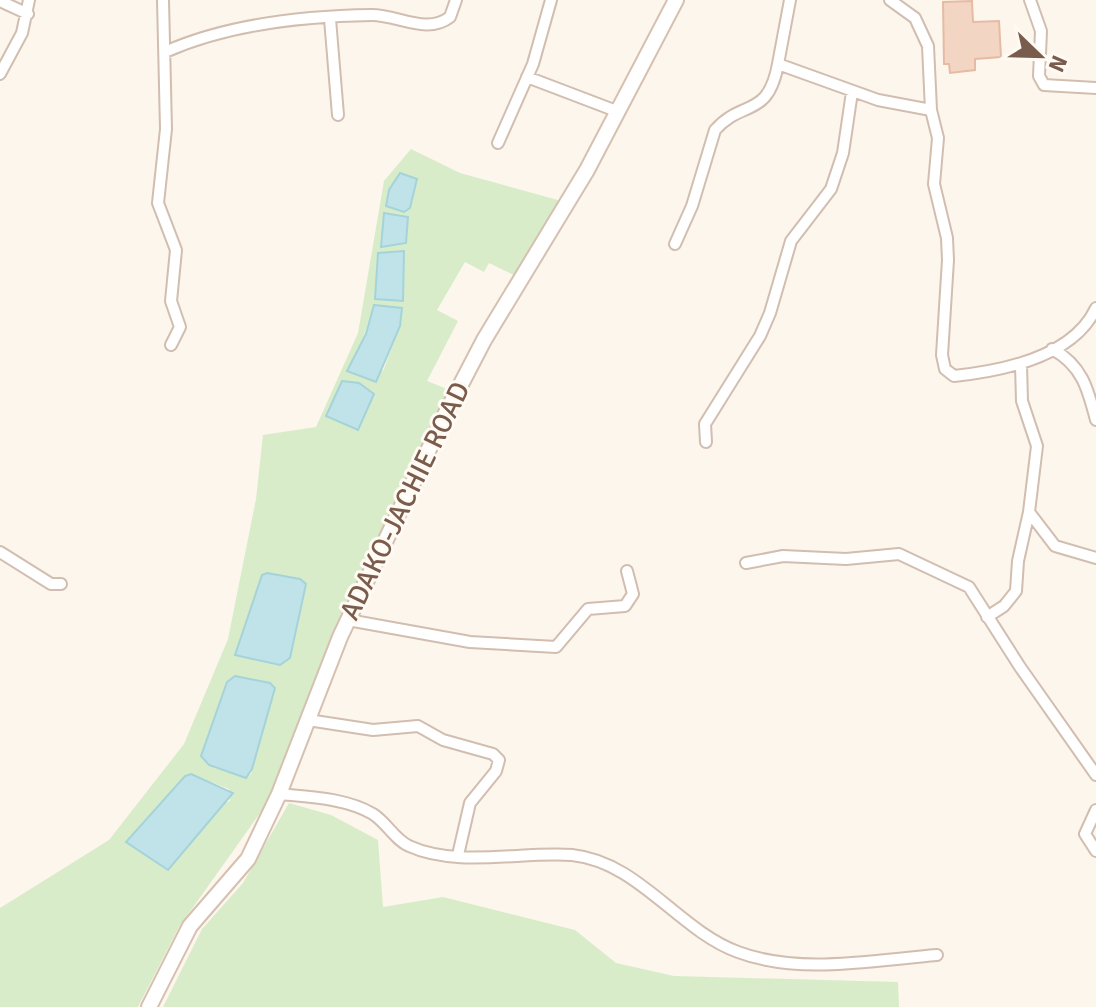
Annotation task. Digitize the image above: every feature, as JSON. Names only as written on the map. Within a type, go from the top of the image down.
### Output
[{"type":"street","points":[[0,74],[28,14],[29,0]]},
{"type":"street","points":[[163,0],[166,129],[158,203],[176,250],[171,301],[180,327],[171,345]]},
{"type":"street","points":[[165,52],[199,37],[288,22],[373,15],[432,25],[450,17],[456,0]]},
{"type":"street","points":[[498,143],[527,77],[551,0]]},
{"type":"street","name":"ADAKO-JACHIE ROAD","points":[[149,1007],[178,945],[248,859],[279,794],[348,620],[484,340],[561,216],[676,0]]},
{"type":"street","points":[[675,244],[692,206],[715,130],[723,122],[764,100],[774,84],[790,0]]},
{"type":"street","points":[[890,0],[915,18],[924,35],[930,61],[931,110],[938,138],[934,184],[947,238],[948,288],[942,355],[945,369],[954,376],[1021,365],[1082,328],[1096,308]]},
{"type":"street","points":[[1030,0],[1041,31],[1039,76],[1044,85],[1096,88]]},
{"type":"street","points":[[0,1],[28,14]]},
{"type":"street","points":[[330,19],[338,115]]},
{"type":"street","points":[[778,64],[852,92],[931,110]]},
{"type":"street","points":[[527,77],[619,112]]},
{"type":"street","points":[[706,442],[705,424],[760,336],[770,313],[791,241],[831,189],[843,153],[852,92]]},
{"type":"street","points":[[1052,349],[1071,360],[1082,376],[1092,399],[1096,420]]},
{"type":"street","points":[[987,617],[1016,591],[1019,552],[1029,512],[1037,446],[1024,411],[1021,365]]},
{"type":"street","points":[[1029,512],[1055,546],[1096,558]]},
{"type":"street","points":[[0,552],[43,580],[61,584]]},
{"type":"street","points":[[746,563],[783,556],[846,559],[899,554],[969,587],[1096,775]]},
{"type":"street","points":[[348,620],[470,642],[556,647],[588,609],[625,606],[633,594],[627,571]]},
{"type":"street","points":[[308,720],[373,730],[418,726],[443,740],[493,754],[499,760],[496,771],[470,803],[458,855]]},
{"type":"street","points":[[279,794],[354,805],[375,815],[409,846],[488,858],[572,855],[602,863],[627,875],[717,941],[736,952],[766,960],[824,963],[937,955]]},
{"type":"street","points":[[1096,810],[1085,834],[1096,851]]},
{"type":"green space","points":[[411,149],[460,173],[565,202],[518,277],[489,263],[484,272],[465,262],[437,310],[458,321],[427,381],[452,391],[268,802],[179,927],[138,1007],[0,1007],[0,908],[109,840],[184,744],[228,639],[256,499],[263,435],[316,427],[358,333],[384,181]],"holes":[[[374,306],[400,326],[383,371],[359,350]],[[267,573],[300,579],[306,584],[290,658],[280,665],[235,655],[262,575]],[[275,688],[251,774],[246,778],[204,761]],[[191,774],[229,789],[230,801],[126,842],[185,776]]]},
{"type":"green space","points":[[289,803],[331,815],[378,840],[383,907],[443,897],[575,930],[616,963],[674,976],[898,982],[899,1007],[163,1007],[202,929],[243,883]]},
{"type":"water","points":[[400,173],[417,179],[410,208],[404,212],[386,206],[389,190]]},
{"type":"water","points":[[384,213],[408,217],[406,243],[381,247]]},
{"type":"water","points":[[404,251],[403,301],[375,299],[378,253]]},
{"type":"water","points":[[374,305],[402,308],[400,326],[376,382],[347,371],[366,334]]},
{"type":"water","points":[[342,381],[359,383],[374,394],[358,430],[326,416]]},
{"type":"water","points":[[267,573],[300,579],[306,584],[290,658],[280,665],[235,655],[262,575]]},
{"type":"water","points":[[235,676],[270,683],[275,688],[252,769],[246,778],[209,765],[201,756],[227,682]]},
{"type":"water","points":[[191,774],[233,793],[168,870],[126,842],[185,776]]},
{"type":"building","points":[[972,1],[973,22],[999,21],[1001,57],[975,59],[975,70],[950,73],[949,64],[944,64],[943,2]]}]
